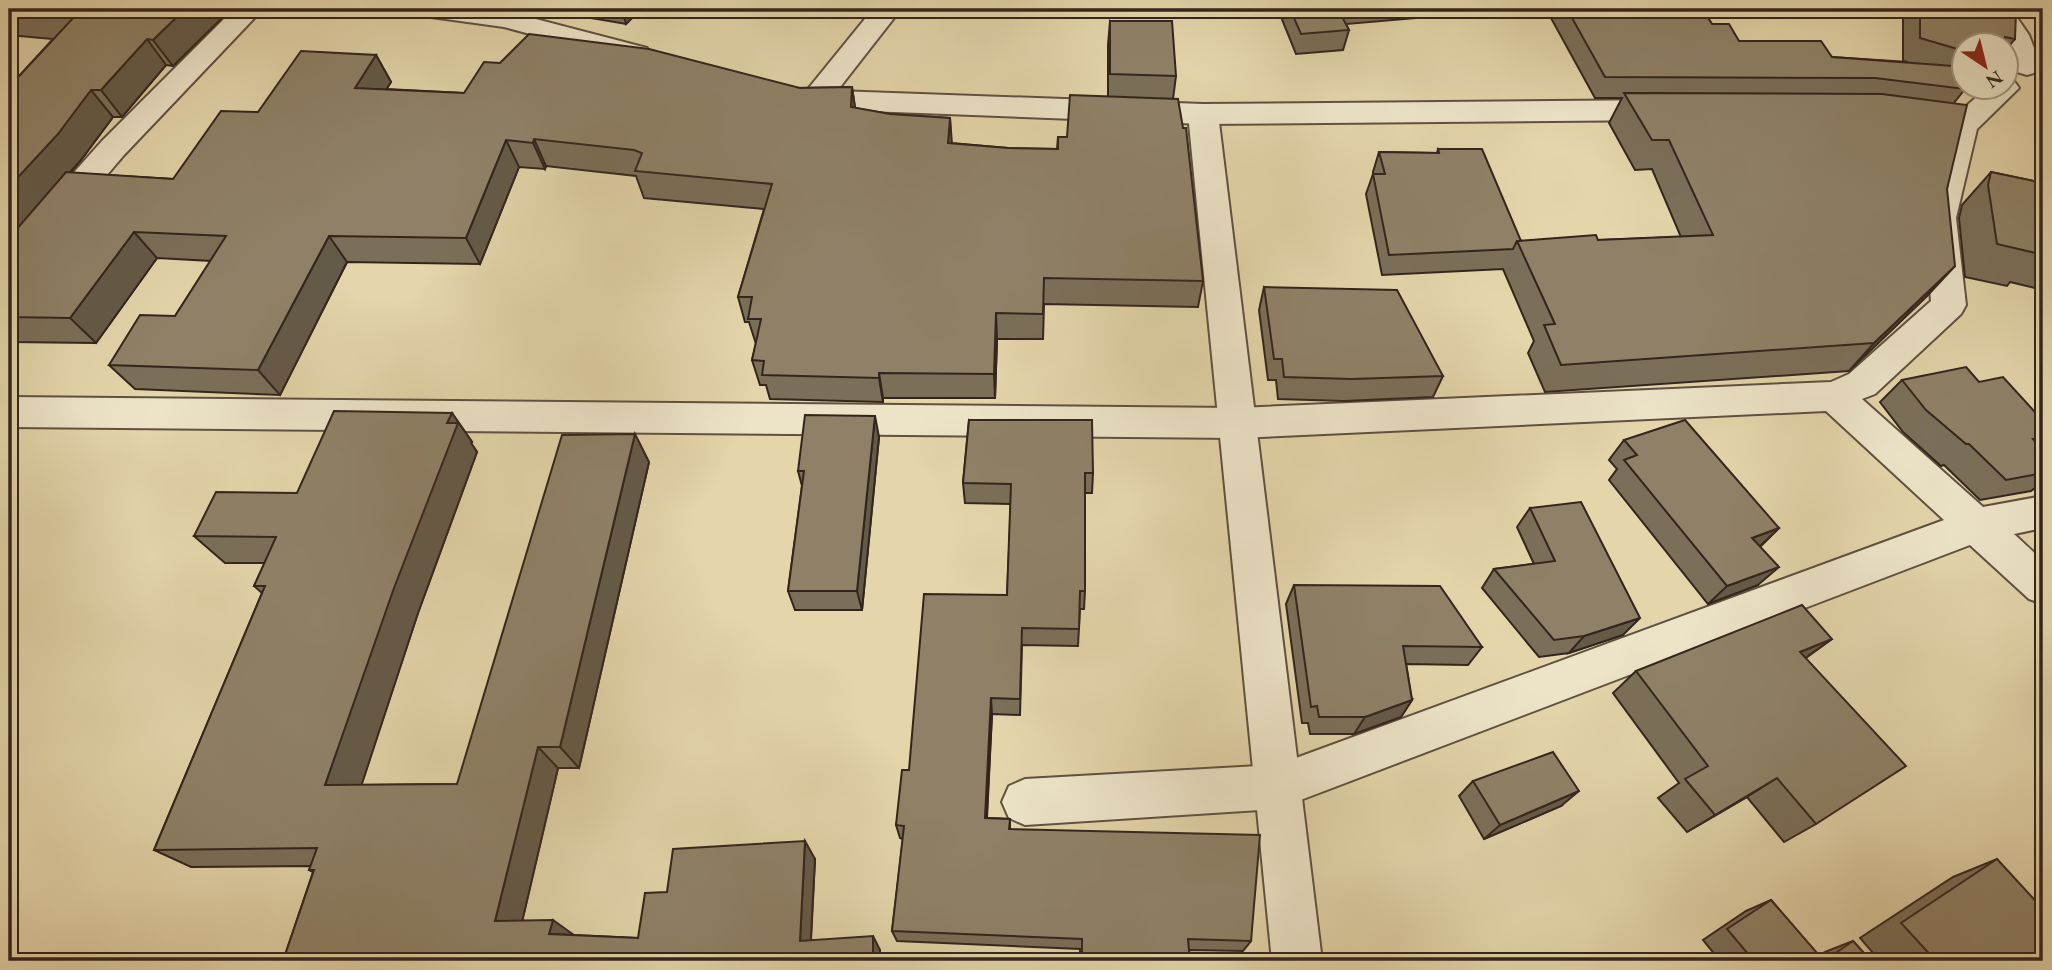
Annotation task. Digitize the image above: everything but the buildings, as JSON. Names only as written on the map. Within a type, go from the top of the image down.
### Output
[{"type":"street","points":[[9,267],[113,148],[249,9]]},
{"type":"street","points":[[431,9],[510,14],[667,62]]},
{"type":"street","points":[[815,100],[887,9]]},
{"type":"street","points":[[1997,9],[2014,32]]},
{"type":"street","points":[[775,90],[815,100],[1203,114],[1689,109]]},
{"type":"street","points":[[9,412],[1237,423],[1834,396],[1862,384],[1949,305],[1940,218],[1963,125],[1990,102]]},
{"type":"street","points":[[1203,114],[1297,961]]},
{"type":"street","points":[[1886,114],[1963,125]]},
{"type":"street","points":[[1834,396],[2043,586]]},
{"type":"street","points":[[1025,802],[1277,787],[1977,525],[2043,512]]}]
